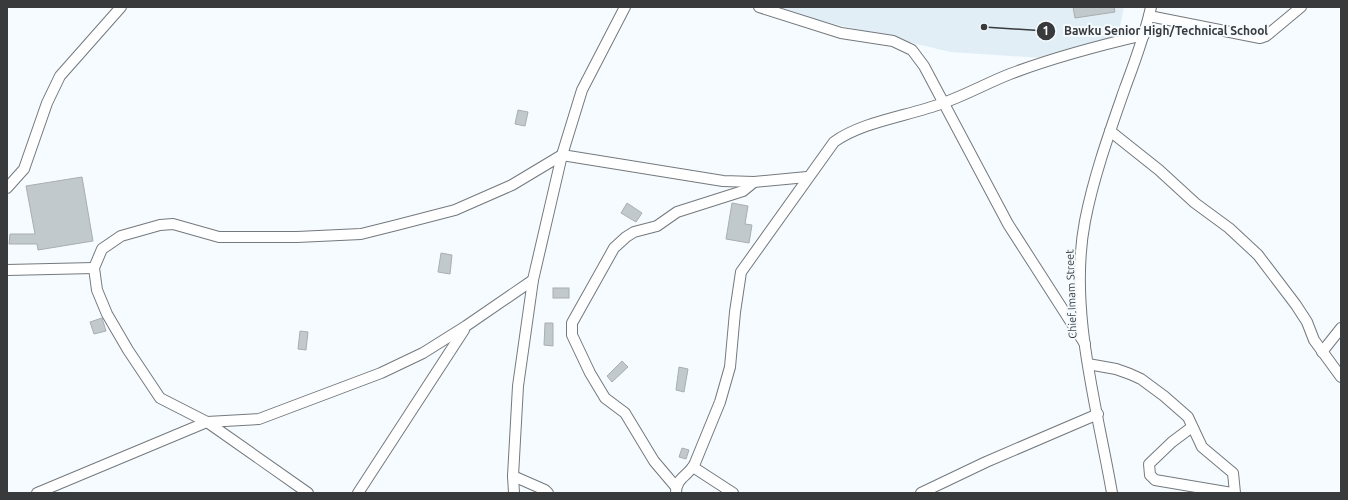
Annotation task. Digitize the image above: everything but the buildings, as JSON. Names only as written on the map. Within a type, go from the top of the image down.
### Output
[{"type":"street","points":[[7,188],[24,169],[47,103],[60,76],[121,7]]},
{"type":"street","points":[[514,493],[513,476],[518,386],[533,280],[562,155],[582,90],[625,7]]},
{"type":"street","points":[[759,7],[841,33],[893,41],[912,50],[924,66],[942,104],[1008,224],[1085,344]]},
{"type":"street","points":[[1150,12],[1260,38],[1266,36],[1301,7]]},
{"type":"street","name":"Chief Imam Street","points":[[1112,493],[1085,344],[1081,295],[1082,238],[1099,164],[1144,34],[1150,12]]},
{"type":"street","points":[[676,490],[679,479],[693,467],[726,384],[730,367],[735,312],[741,272],[807,177],[834,142],[843,136],[878,123],[942,104],[1011,74],[1144,34]]},
{"type":"street","points":[[1110,131],[1248,245],[1276,277],[1296,304],[1307,322],[1314,340],[1341,377]]},
{"type":"street","points":[[308,493],[207,422],[160,398],[128,350],[107,314],[97,290],[94,268],[102,249],[122,236],[160,225],[173,224],[220,237],[289,237],[361,234],[455,210],[512,186],[562,155],[698,178],[754,182],[807,177]]},
{"type":"street","points":[[676,490],[654,461],[625,413],[605,398],[590,373],[572,335],[572,323],[614,248],[626,238],[634,232],[657,226],[677,212],[743,191],[754,182]]},
{"type":"street","points":[[7,270],[94,268]]},
{"type":"street","points":[[37,493],[207,422],[259,419],[381,373],[423,353],[466,326],[533,280]]},
{"type":"street","points":[[358,493],[466,326]]},
{"type":"street","points":[[1322,352],[1341,328]]},
{"type":"street","points":[[1088,364],[1116,369],[1141,379],[1180,408],[1188,417],[1202,447],[1233,473],[1235,493]]},
{"type":"street","points":[[921,493],[986,462],[1098,414]]},
{"type":"street","points":[[1192,427],[1149,464],[1148,470],[1150,475],[1155,480],[1187,490],[1232,493]]},
{"type":"street","points":[[693,467],[733,493]]},
{"type":"street","points":[[513,476],[548,493]]},
{"type":"shaded area","points":[[779,7],[1124,7],[1118,37],[1043,58],[950,52],[806,17]]},
{"type":"place","name":"Bawku Senior High/Technical School","points":[[984,27]]}]
